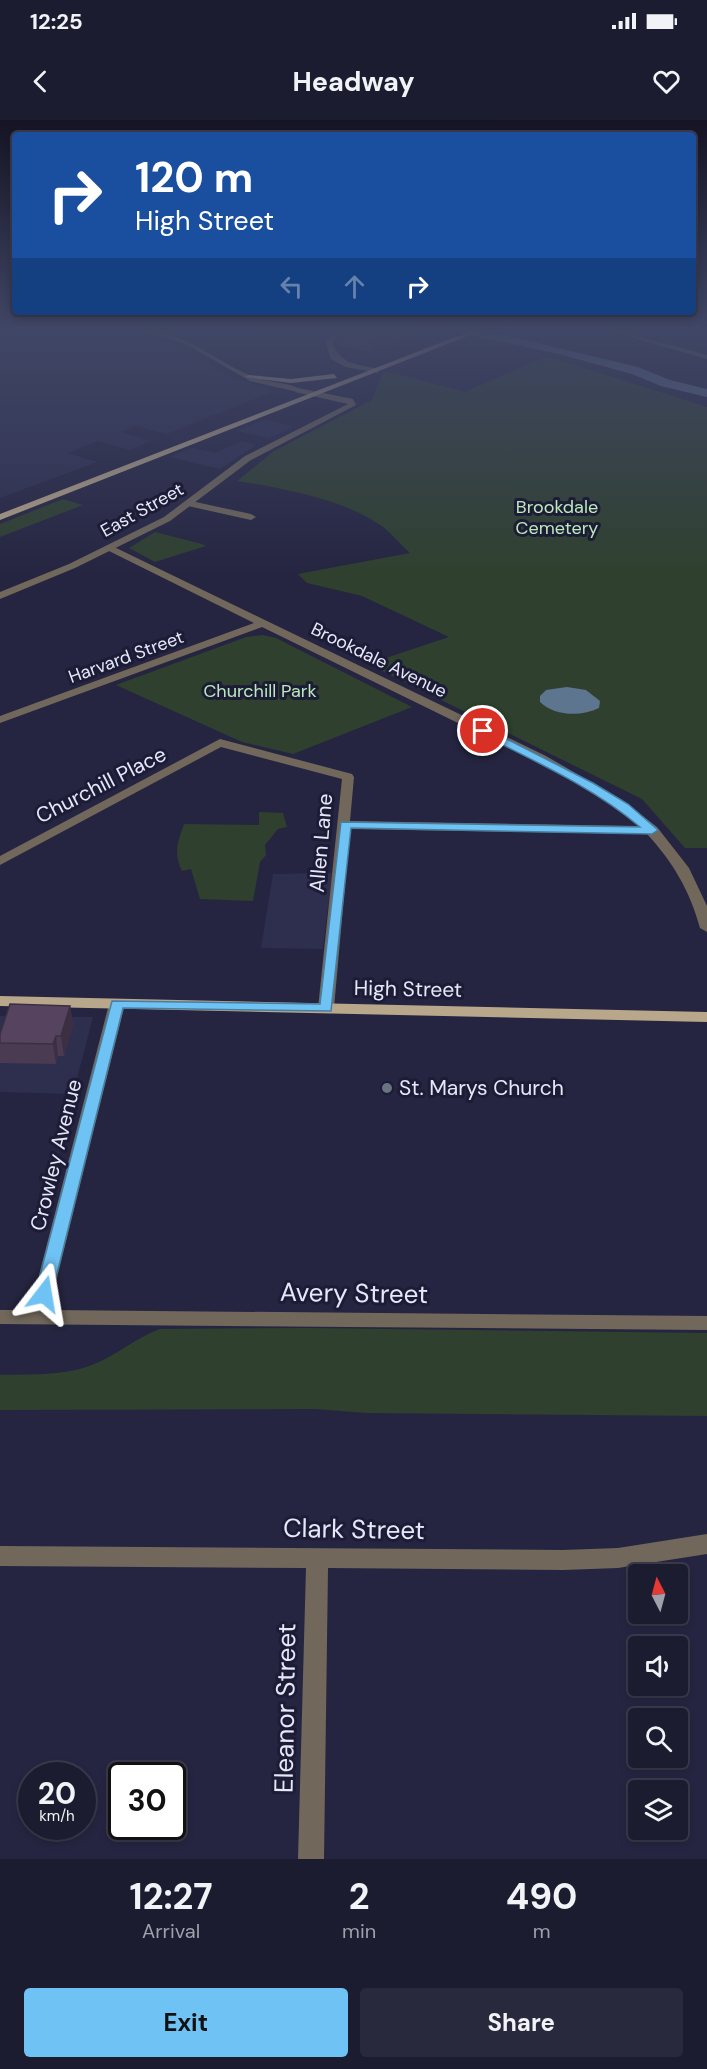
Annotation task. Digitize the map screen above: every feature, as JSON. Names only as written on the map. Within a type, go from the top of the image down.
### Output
[{"type":"main road","points":[[0,508],[240,413]]},
{"type":"main road","points":[[0,517],[266,413]]},
{"type":"main road","name":"High Street","points":[[0,1001],[707,1017]]},
{"type":"street","name":"East Street","points":[[0,596],[110,548],[191,504],[248,458],[277,441],[339,413]]},
{"type":"street","points":[[191,504],[251,517]]},
{"type":"street","name":"Brookdale Avenue","points":[[110,548],[568,774],[624,807],[652,830],[688,875],[697,893],[707,928]]},
{"type":"street","name":"Harvard Street","points":[[0,720],[263,623]]},
{"type":"street","name":"Allen Lane","points":[[220,743],[348,777],[326,1008]]},
{"type":"street","name":"Churchill Place","points":[[0,861],[220,743]]},
{"type":"street","points":[[345,825],[652,830]]},
{"type":"street","name":"Crowley Avenue","points":[[38,1317],[117,1004]]},
{"type":"street","name":"Avery Street","points":[[0,1317],[707,1323]]},
{"type":"street","name":"Clark Street","points":[[0,1556],[574,1560],[618,1558],[707,1544]]},
{"type":"street","name":"Eleanor Street","points":[[311,1859],[317,1557]]},
{"type":"shaded area","points":[[0,413],[219,413],[167,434],[136,426],[121,432],[151,441],[130,450],[98,441],[67,453],[97,462],[0,498]]},
{"type":"shaded area","points":[[265,419],[294,427],[269,438],[236,431]]},
{"type":"shaded area","points":[[241,441],[256,445],[220,469],[170,457],[192,448],[216,453]]},
{"type":"shaded area","points":[[332,873],[323,949],[261,948],[273,874]]},
{"type":"shaded area","points":[[0,1016],[93,1017],[73,1094],[0,1092]]},
{"type":"green space","name":"Brookdale Cemetery","points":[[347,413],[707,413],[707,848],[685,848],[642,799],[368,664],[449,637],[362,596],[307,583],[298,574],[410,553],[383,527],[351,509],[313,496],[237,481],[274,451]]},
{"type":"green space","points":[[63,499],[83,505],[0,537],[0,524]]},
{"type":"green space","points":[[155,532],[206,546],[155,562],[129,548]]},
{"type":"green space","name":"Churchill Park","points":[[263,635],[276,638],[412,707],[293,754],[242,742],[116,685],[246,637]]},
{"type":"green space","points":[[259,812],[283,813],[287,827],[278,829],[265,845],[266,855],[260,862],[253,901],[200,899],[191,869],[182,871],[179,865],[178,842],[184,824],[259,825]]},
{"type":"green space","points":[[309,1328],[707,1333],[707,1416],[366,1413],[315,1409],[0,1410],[0,1375],[45,1374],[79,1369],[98,1362],[160,1329]]},
{"type":"water","points":[[567,687],[586,690],[600,701],[599,708],[584,713],[568,714],[546,707],[540,702],[540,696],[546,690]]},
{"type":"building","points":[[10,1004],[70,1006],[61,1036],[56,1036],[53,1044],[0,1043],[0,1034]]},
{"type":"place","name":"St. Marys Church","points":[[387,1088]]},
{"type":"route","points":[[44,1294],[117,1004],[326,1008],[345,825],[652,830],[624,807],[589,786],[483,731]]}]
